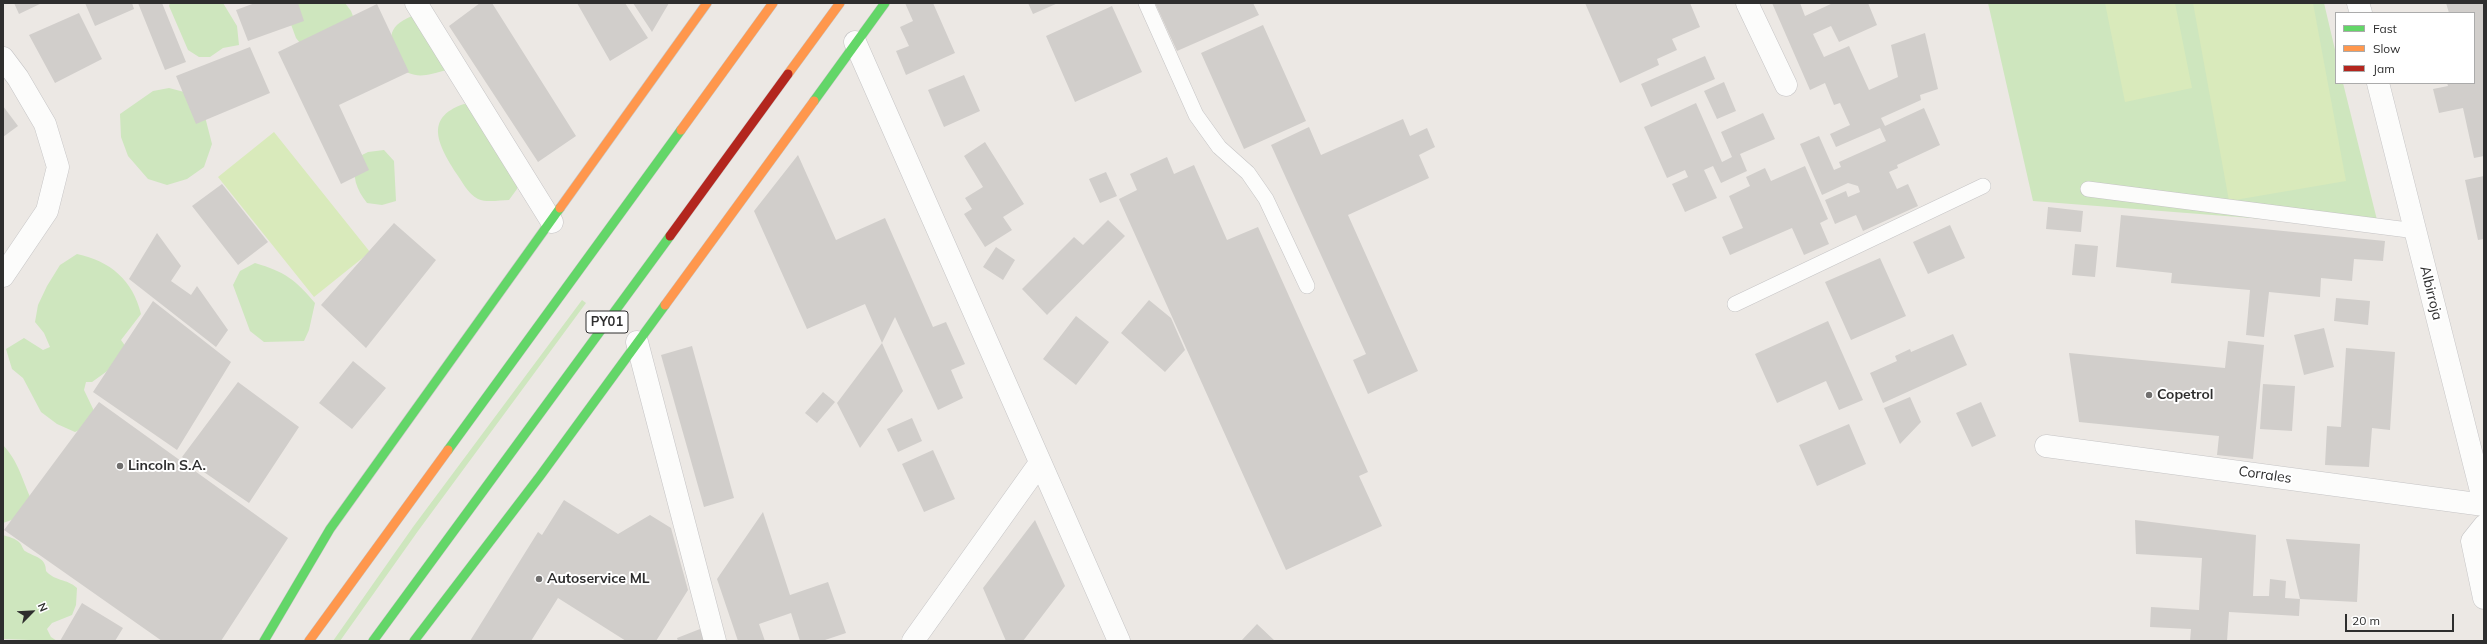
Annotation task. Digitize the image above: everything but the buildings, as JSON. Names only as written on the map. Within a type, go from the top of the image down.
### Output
[{"type":"highway","points":[[264,641],[330,529],[552,222],[707,3]]},
{"type":"highway","points":[[309,641],[773,3]]},
{"type":"highway","name":"PY01","points":[[373,641],[840,3]]},
{"type":"highway","points":[[414,641],[540,476],[855,42],[885,3]]},
{"type":"street","points":[[416,3],[552,222]]},
{"type":"street","points":[[1747,3],[1786,85]]},
{"type":"street","points":[[855,42],[1119,641]]},
{"type":"street","points":[[3,58],[18,78],[44,124],[58,167],[47,211],[3,276]]},
{"type":"street","name":"Albirroja","points":[[2378,84],[2484,504]]},
{"type":"street","points":[[637,342],[715,641]]},
{"type":"street","name":"Corrales","points":[[2046,446],[2484,504]]},
{"type":"street","points":[[913,641],[1040,463]]},
{"type":"street","points":[[2484,526],[2472,541],[2484,598]]},
{"type":"lane","points":[[1146,3],[1196,115],[1219,147],[1248,173],[1266,199],[1307,286]]},
{"type":"lane","points":[[1735,304],[1983,186]]},
{"type":"lane","points":[[2088,189],[2416,231]]},
{"type":"green space","points":[[170,3],[223,3],[237,26],[239,45],[223,48],[210,57],[199,57],[188,50],[169,6]]},
{"type":"green space","points":[[297,3],[345,3],[351,11],[356,24],[308,53],[296,38],[289,19]]},
{"type":"green space","points":[[1988,3],[2324,3],[2335,50],[2335,84],[2343,84],[2379,228],[2033,201]]},
{"type":"green space","points":[[2105,3],[2175,3],[2192,88],[2125,102]]},
{"type":"green space","points":[[2193,3],[2313,3],[2346,181],[2229,201]]},
{"type":"green space","points":[[412,16],[425,17],[435,20],[441,24],[447,39],[447,70],[426,75],[414,75],[395,65],[391,41],[393,30],[403,20]]},
{"type":"green space","points":[[169,88],[188,93],[202,105],[212,144],[204,167],[187,179],[167,185],[148,179],[128,156],[121,137],[120,114],[153,91]]},
{"type":"green space","points":[[464,104],[479,106],[518,172],[517,189],[509,200],[485,201],[474,197],[456,173],[440,143],[438,134],[439,125],[443,117],[451,110]]},
{"type":"green space","points":[[274,132],[370,252],[314,297],[218,177]]},
{"type":"green space","points":[[384,150],[394,161],[396,201],[382,205],[367,203],[360,193],[356,182],[354,171],[356,158],[368,152]]},
{"type":"green space","points":[[77,254],[100,262],[110,267],[118,274],[132,291],[141,314],[121,340],[131,354],[92,382],[86,382],[84,390],[95,413],[86,427],[75,432],[57,424],[41,412],[23,378],[12,369],[6,349],[24,338],[43,350],[50,347],[44,333],[35,322],[38,305],[47,286],[60,265]]},
{"type":"green space","points":[[255,263],[289,277],[315,303],[309,330],[304,341],[264,342],[250,331],[233,285],[240,271]]},
{"type":"green space","points":[[582,300],[586,303],[418,531],[340,641],[333,641],[413,527]]},
{"type":"green space","points":[[3,445],[17,465],[32,501],[26,515],[3,523]]},
{"type":"green space","points":[[3,535],[16,540],[21,544],[24,550],[42,560],[46,571],[54,577],[77,588],[76,605],[72,615],[52,623],[47,629],[51,637],[57,641],[3,639]]},
{"type":"traffic: fast","points":[[814,101],[885,3]]},
{"type":"traffic: fast","points":[[448,450],[681,130]]},
{"type":"traffic: fast","points":[[264,641],[330,529],[560,208]]},
{"type":"traffic: fast","points":[[373,641],[670,236]]},
{"type":"traffic: fast","points":[[414,641],[540,476],[665,305]]},
{"type":"traffic: slow","points":[[560,208],[707,3]]},
{"type":"traffic: slow","points":[[681,130],[773,3]]},
{"type":"traffic: slow","points":[[788,74],[840,3]]},
{"type":"traffic: slow","points":[[665,305],[814,101]]},
{"type":"traffic: slow","points":[[309,641],[448,450]]},
{"type":"traffic: jam","points":[[670,236],[788,74]]},
{"type":"place","name":"Copetrol","points":[[2149,395]]},
{"type":"place","name":"Lincoln S.A.","points":[[120,466]]},
{"type":"place","name":"Autoservice ML","points":[[539,579]]}]
